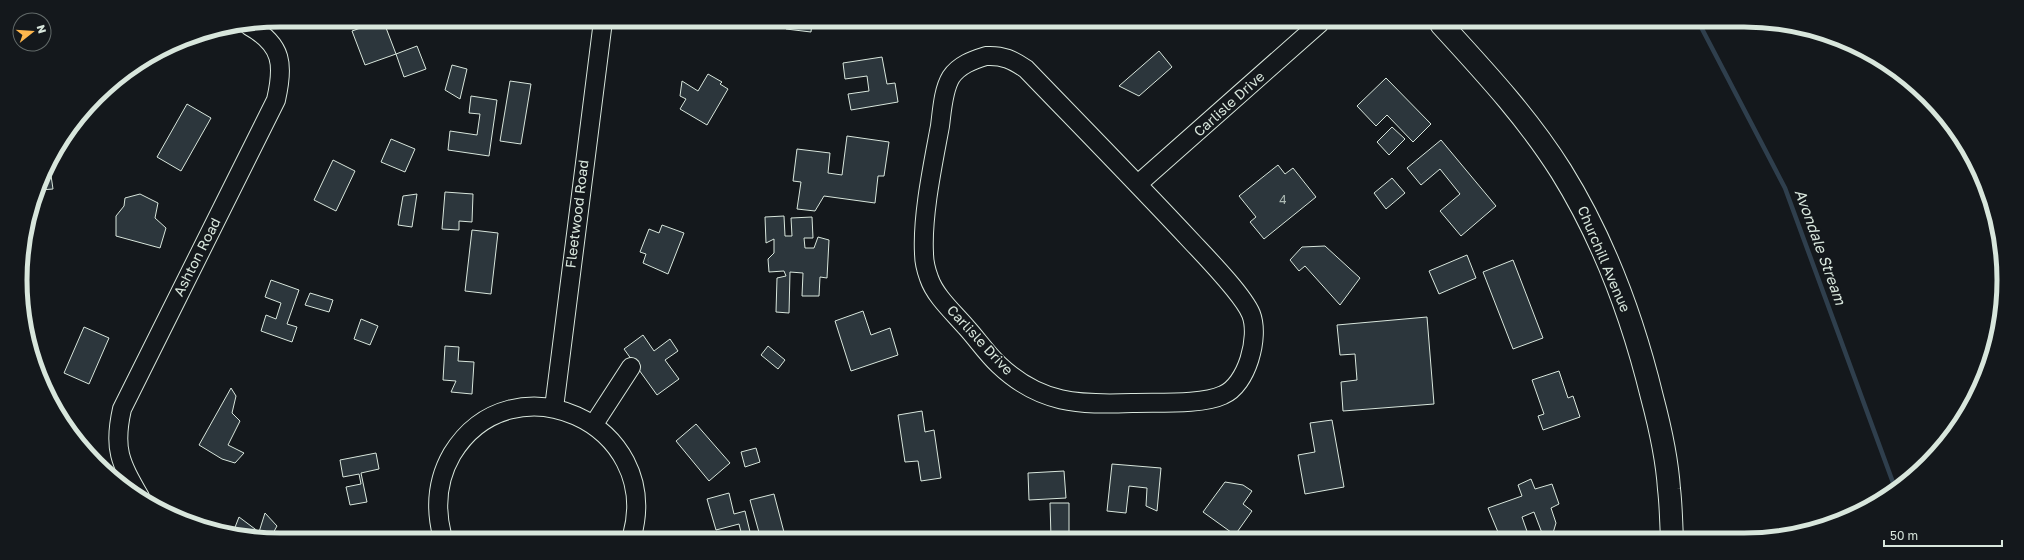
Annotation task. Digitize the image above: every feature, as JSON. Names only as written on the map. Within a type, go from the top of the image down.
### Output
[{"type":"main road","name":"Churchill Avenue","points":[[1444,27],[1513,104],[1537,136],[1574,194],[1600,247],[1620,292],[1641,354],[1656,411],[1669,488],[1672,533]]},
{"type":"street","name":"Fleetwood Road","points":[[554,408],[602,27]]},
{"type":"street","name":"Carlisle Drive","points":[[1138,184],[1315,27]]},
{"type":"street","name":"Ashton Road","points":[[135,487],[121,459],[117,430],[122,409],[276,100],[280,85],[280,60],[264,36],[252,29]]},
{"type":"street","name":"Carlisle Drive","points":[[999,56],[1013,60],[1026,69],[1138,184],[1206,257],[1244,302],[1251,314],[1254,328],[1247,366],[1238,385],[1229,393],[1217,398],[1205,400],[1092,404],[1057,400],[1038,393],[1022,383],[998,364],[940,297],[930,282],[926,268],[924,252],[925,226],[946,89],[952,76],[962,66],[974,59],[999,56]]},
{"type":"street","points":[[594,424],[631,367]]},
{"type":"street","points":[[442,533],[438,518],[438,492],[445,466],[459,443],[478,425],[502,412],[527,406],[554,408],[574,414],[594,424],[615,445],[624,457],[632,478],[636,500],[636,522],[633,533]]},
{"type":"building","points":[[363,27],[386,27],[396,54],[365,65],[352,31]]},
{"type":"building","points":[[786,27],[812,27],[811,32],[786,29]]},
{"type":"building","points":[[417,46],[426,69],[404,77],[396,54]]},
{"type":"building","points":[[1159,51],[1172,67],[1139,96],[1119,86]]},
{"type":"building","points":[[882,57],[887,84],[895,83],[898,102],[851,110],[848,94],[869,91],[867,76],[845,79],[843,63]]},
{"type":"building","points":[[452,65],[467,69],[460,99],[445,90]]},
{"type":"building","points":[[708,74],[722,82],[720,84],[728,89],[707,125],[680,109],[686,99],[680,96],[682,81],[698,91]]},
{"type":"building","points":[[1386,78],[1431,124],[1413,142],[1387,115],[1376,126],[1357,106]]},
{"type":"building","points":[[510,81],[531,84],[521,144],[500,141]]},
{"type":"building","points":[[471,96],[497,100],[489,156],[448,150],[450,131],[477,135],[480,114],[469,113]]},
{"type":"building","points":[[187,104],[211,118],[181,171],[157,157]]},
{"type":"building","points":[[1392,127],[1405,139],[1389,155],[1377,142]]},
{"type":"building","points":[[847,136],[889,142],[884,176],[878,176],[875,203],[824,196],[815,211],[797,209],[801,182],[793,181],[797,149],[830,153],[828,173],[842,175]]},
{"type":"building","points":[[391,139],[415,149],[405,172],[381,162]]},
{"type":"building","points":[[1441,140],[1496,206],[1461,236],[1440,211],[1460,194],[1440,169],[1421,185],[1407,168]]},
{"type":"building","points":[[333,160],[355,171],[336,211],[314,200]]},
{"type":"building","points":[[1278,165],[1285,174],[1293,168],[1316,197],[1264,239],[1250,222],[1256,217],[1239,196]]},
{"type":"building","points":[[51,173],[53,189],[43,190]]},
{"type":"building","points":[[1392,178],[1405,193],[1386,209],[1374,193]]},
{"type":"building","points":[[445,192],[473,194],[472,222],[459,221],[459,230],[442,229]]},
{"type":"building","points":[[140,194],[158,203],[155,218],[166,228],[160,248],[116,236],[116,216],[124,206],[125,198]]},
{"type":"building","points":[[417,194],[412,227],[398,225],[403,196]]},
{"type":"building","points":[[784,216],[785,236],[792,236],[791,218],[812,217],[813,238],[804,238],[805,248],[814,248],[818,237],[829,240],[827,278],[820,277],[819,296],[802,296],[803,273],[790,272],[789,313],[776,312],[777,278],[786,276],[784,271],[769,272],[768,259],[774,253],[774,239],[766,243],[765,217]]},
{"type":"building","points":[[662,225],[684,233],[668,274],[643,263],[646,254],[640,252],[649,229],[659,233]]},
{"type":"building","points":[[472,230],[498,233],[491,294],[465,291]]},
{"type":"building","points":[[1325,246],[1360,278],[1340,305],[1305,266],[1299,271],[1290,260],[1302,247]]},
{"type":"building","points":[[1467,255],[1476,278],[1439,294],[1429,271]]},
{"type":"building","points":[[1513,260],[1543,338],[1513,349],[1483,272]]},
{"type":"building","points":[[271,280],[299,290],[287,324],[297,327],[292,342],[261,331],[266,315],[276,319],[281,303],[265,297]]},
{"type":"building","points":[[310,293],[333,300],[329,312],[305,305]]},
{"type":"building","points":[[863,311],[871,335],[890,328],[898,355],[851,371],[835,321]]},
{"type":"building","points":[[1427,317],[1434,404],[1343,411],[1341,382],[1357,380],[1355,354],[1340,355],[1337,325]]},
{"type":"building","points":[[361,319],[378,326],[370,345],[354,339]]},
{"type":"building","points":[[84,327],[109,338],[89,384],[64,373]]},
{"type":"building","points":[[643,335],[654,351],[670,339],[678,351],[665,360],[679,379],[657,395],[624,349]]},
{"type":"building","points":[[445,346],[459,347],[458,361],[474,362],[472,394],[451,392],[456,381],[443,380]]},
{"type":"building","points":[[768,346],[785,360],[778,369],[761,355]]},
{"type":"building","points":[[1559,371],[1568,398],[1573,396],[1580,417],[1543,430],[1538,416],[1544,414],[1532,380]]},
{"type":"building","points":[[231,388],[236,396],[232,413],[240,421],[228,445],[244,453],[235,463],[222,459],[199,445]]},
{"type":"building","points":[[922,411],[925,432],[934,430],[941,478],[921,481],[918,461],[905,462],[898,415]]},
{"type":"building","points":[[1332,420],[1344,487],[1305,494],[1298,455],[1315,452],[1310,423]]},
{"type":"building","points":[[696,424],[730,463],[709,481],[676,441]]},
{"type":"building","points":[[756,448],[760,462],[745,467],[741,452]]},
{"type":"building","points":[[376,453],[379,469],[361,473],[367,502],[350,505],[346,487],[361,484],[359,474],[343,477],[340,460]]},
{"type":"building","points":[[1112,464],[1161,468],[1157,511],[1146,506],[1147,488],[1129,486],[1126,513],[1107,511]]},
{"type":"building","points":[[1064,471],[1066,498],[1029,500],[1028,473]]},
{"type":"building","points":[[1531,479],[1535,489],[1552,484],[1559,504],[1551,508],[1556,523],[1553,533],[1542,533],[1534,512],[1522,517],[1528,533],[1498,533],[1488,508],[1522,496],[1518,485]]},
{"type":"building","points":[[1225,482],[1243,485],[1252,491],[1243,504],[1252,511],[1236,533],[1232,533],[1203,512]]},
{"type":"building","points":[[729,493],[734,514],[745,511],[750,533],[741,533],[739,524],[716,530],[707,499]]},
{"type":"building","points":[[774,494],[784,533],[759,533],[750,500]]},
{"type":"building","points":[[1050,503],[1069,503],[1069,533],[1051,533]]},
{"type":"building","points":[[265,513],[277,526],[273,533],[259,532]]},
{"type":"building","points":[[239,517],[259,532],[234,529]]},
{"type":"waterway","name":"Avondale Stream","points":[[1701,27],[1785,188],[1894,484]]}]
